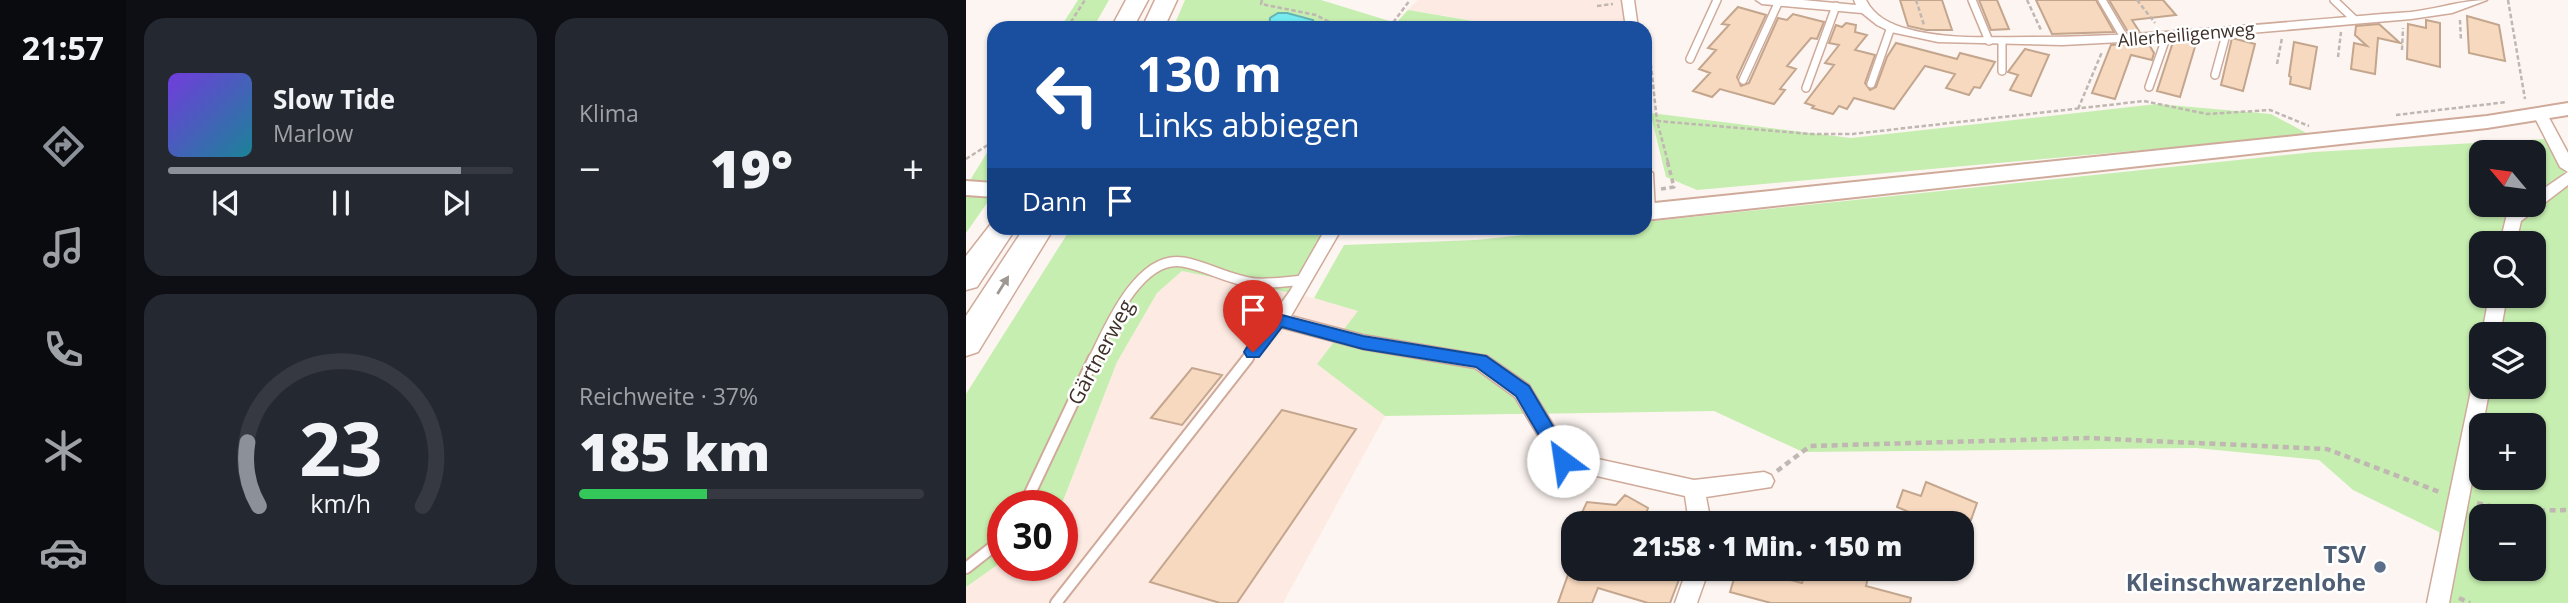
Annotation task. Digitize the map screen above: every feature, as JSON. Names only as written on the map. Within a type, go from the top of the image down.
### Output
[{"type":"highway","points":[[1126,21],[1137,0]]},
{"type":"highway","points":[[1156,21],[1166,0]]},
{"type":"highway","points":[[966,279],[996,235]]},
{"type":"highway","points":[[966,343],[1035,235]]},
{"type":"main road","points":[[1652,211],[2568,109]]},
{"type":"main road","points":[[966,188],[987,190]]},
{"type":"street","points":[[1629,0],[1631,21]]},
{"type":"street","name":"Allerheiligenweg","points":[[1762,0],[1836,6],[1862,4],[1891,27],[1928,37],[2047,42],[2166,38],[2403,15],[2459,7],[2481,0]]},
{"type":"street","points":[[2540,114],[2568,167]]},
{"type":"street","points":[[2546,194],[2568,177]]},
{"type":"street","points":[[1330,235],[1305,280],[1278,320],[1363,342],[1480,361],[1522,391],[1563,461],[1694,489],[1764,481]]},
{"type":"street","points":[[2438,603],[2478,399]]},
{"type":"street","points":[[1694,489],[1698,511]]},
{"type":"street","points":[[1686,603],[1694,581]]},
{"type":"lane","points":[[1690,59],[1717,0]]},
{"type":"lane","points":[[1972,0],[1995,41],[2002,71]]},
{"type":"lane","points":[[2102,0],[2125,39]]},
{"type":"lane","points":[[2334,0],[2348,19]]},
{"type":"lane","points":[[1744,80],[1779,1]]},
{"type":"lane","points":[[1806,89],[1836,6]]},
{"type":"lane","points":[[1871,84],[1891,27]]},
{"type":"lane","points":[[2215,75],[2227,31]]},
{"type":"lane","points":[[2149,88],[2166,38]]},
{"type":"lane","name":"Gärtnerweg","points":[[1032,490],[1110,325],[1137,284],[1155,267],[1180,261],[1255,283],[1305,280]]},
{"type":"lane","points":[[1056,603],[1278,320]]},
{"type":"lane","points":[[966,568],[987,552]]},
{"type":"path","points":[[1072,21],[1085,0]]},
{"type":"path","points":[[1262,0],[1261,4],[1316,15],[1328,21]]},
{"type":"path","points":[[1394,21],[1410,0]]},
{"type":"path","points":[[1916,0],[1928,37]]},
{"type":"path","points":[[2027,0],[2047,42]]},
{"type":"path","points":[[2137,0],[2166,38]]},
{"type":"path","points":[[2385,116],[2525,99],[2508,0]]},
{"type":"path","points":[[2459,7],[2461,41]]},
{"type":"path","points":[[2402,50],[2403,15]]},
{"type":"path","points":[[2338,57],[2348,19]]},
{"type":"path","points":[[2277,64],[2285,26]]},
{"type":"path","points":[[2078,109],[2107,41]]},
{"type":"path","points":[[1652,75],[1657,121],[1674,187]]},
{"type":"path","points":[[1657,121],[1811,134],[1853,134],[2144,101],[2207,114],[2270,110],[2310,126]]},
{"type":"path","points":[[966,159],[987,146]]},
{"type":"path","points":[[1764,481],[1810,446],[2088,438],[2327,449],[2458,499],[2511,511],[2568,510]]},
{"type":"shaded area","points":[[1418,0],[1629,0],[1629,21],[1477,21],[1408,10]]},
{"type":"shaded area","points":[[1182,271],[1314,298],[1359,311],[1317,364],[1385,416],[1283,603],[966,603],[966,587],[987,572],[987,581],[1078,581],[1078,490],[1067,490],[1117,362],[1157,293]]},
{"type":"green space","points":[[1078,0],[1109,0],[1097,21],[1064,21]]},
{"type":"green space","points":[[1185,0],[1321,0],[1389,21],[1293,21],[1271,18],[1270,21],[1176,21]]},
{"type":"green space","points":[[1408,10],[1473,21],[1398,21]]},
{"type":"green space","points":[[2157,104],[2271,114],[2310,135],[1697,190],[1666,177],[1652,113],[1851,138]]},
{"type":"green space","points":[[2546,139],[2568,166],[2568,603],[2437,603],[2439,532],[2353,490],[2319,460],[2196,448],[1803,452],[1714,411],[1385,416],[1317,364],[1358,311],[1314,298],[1344,245],[1476,240],[1525,235],[1652,235],[1652,221],[2314,152],[2469,143],[2469,217],[2546,217],[2546,140],[2528,140]]},
{"type":"green space","points":[[987,152],[987,203],[966,233],[966,187]]},
{"type":"green space","points":[[1067,235],[1323,235],[1291,293],[1182,271],[1157,293],[1117,362],[1067,490],[987,490],[987,572],[966,587],[966,394]]},
{"type":"water","points":[[1278,13],[1287,13],[1314,21],[1270,21]]},
{"type":"building","points":[[1900,0],[1942,0],[1952,30],[1926,30],[1908,26]]},
{"type":"building","points":[[1979,0],[1997,0],[2009,29],[1991,30]]},
{"type":"building","points":[[2036,0],[2096,0],[2114,32],[2052,34]]},
{"type":"building","points":[[2109,0],[2163,0],[2176,15],[2132,20],[2139,31],[2128,32]]},
{"type":"building","points":[[1738,7],[1766,15],[1737,77],[1741,86],[1749,83],[1778,18],[1787,20],[1793,14],[1824,22],[1817,39],[1811,38],[1787,66],[1796,69],[1780,89],[1785,90],[1774,104],[1720,89],[1712,97],[1693,91],[1710,73],[1699,69],[1716,50],[1708,48],[1729,25],[1722,24]]},
{"type":"building","points":[[2467,16],[2499,25],[2505,61],[2469,53]]},
{"type":"building","points":[[2426,20],[2440,23],[2440,67],[2407,59],[2408,24],[2426,28]]},
{"type":"building","points":[[1846,23],[1856,25],[1855,32],[1867,35],[1855,50],[1875,55],[1865,83],[1870,90],[1876,87],[1887,57],[1896,43],[1957,59],[1960,53],[1995,62],[1980,88],[1974,87],[1969,95],[1946,88],[1955,74],[1925,66],[1894,109],[1854,98],[1847,109],[1839,106],[1833,114],[1812,108],[1814,106],[1805,103],[1834,65],[1825,63],[1839,45],[1829,43],[1836,25],[1842,27]]},
{"type":"building","points":[[2379,24],[2400,43],[2378,38],[2375,74],[2351,69],[2354,43],[2367,46],[2355,35],[2356,26]]},
{"type":"building","points":[[2232,38],[2255,44],[2243,91],[2221,85]]},
{"type":"building","points":[[2197,40],[2180,97],[2157,91],[2173,42]]},
{"type":"building","points":[[2294,42],[2317,47],[2310,89],[2290,84]]},
{"type":"building","points":[[2148,43],[2154,53],[2152,60],[2131,55],[2115,99],[2092,93],[2111,45]]},
{"type":"building","points":[[2025,49],[2049,55],[2031,96],[2010,90],[2018,75],[2008,72]]},
{"type":"building","points":[[1192,368],[1222,375],[1182,425],[1151,418]]},
{"type":"building","points":[[1282,410],[1356,429],[1237,603],[1220,603],[1150,582]]},
{"type":"building","points":[[1926,482],[1977,503],[1974,512],[1907,511],[1897,507],[1903,490],[1921,496]]},
{"type":"building","points":[[1625,495],[1648,508],[1647,511],[1583,511],[1587,502],[1616,505]]},
{"type":"building","points":[[1566,581],[1678,581],[1670,603],[1648,603],[1598,588],[1592,603],[1558,603]]},
{"type":"building","points":[[1733,581],[1867,581],[1866,586],[1911,598],[1910,603],[1771,603],[1730,592]]},
{"type":"place","name":"TSV Kleinschwarzenlohe","points":[[2380,567]]},
{"type":"route","points":[[1253,352],[1278,320],[1363,342],[1480,361],[1522,391],[1563,461]]}]
